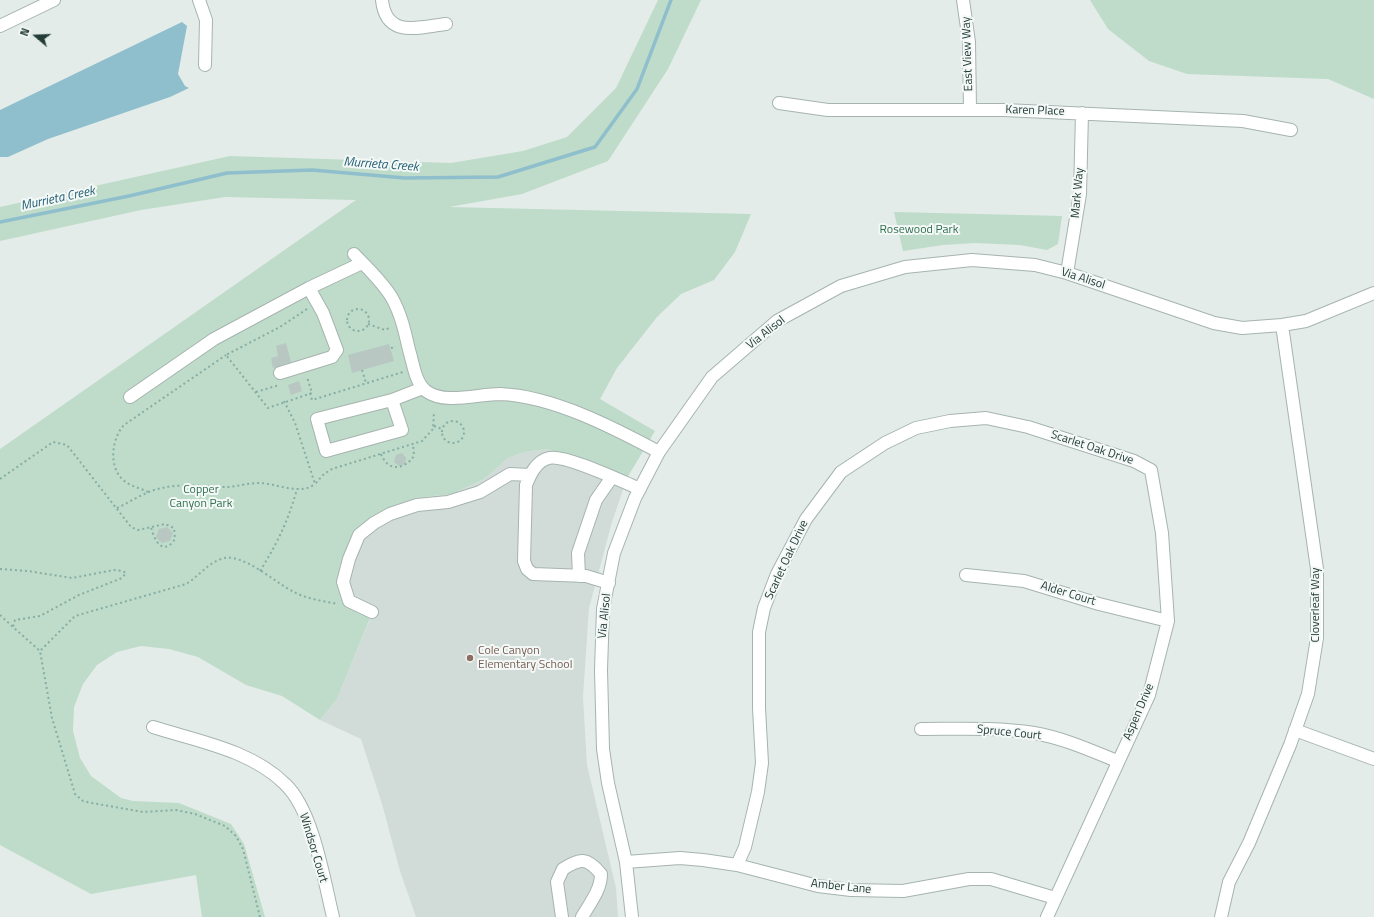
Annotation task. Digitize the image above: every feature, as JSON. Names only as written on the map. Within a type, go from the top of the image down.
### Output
[{"type":"street","points":[[0,26],[54,0]]},
{"type":"street","points":[[198,0],[206,20],[205,66]]},
{"type":"street","points":[[382,0],[387,19],[398,27],[414,28],[446,24]]},
{"type":"street","name":"East View Way","points":[[963,0],[969,42],[970,109]]},
{"type":"street","name":"Karen Place","points":[[779,103],[828,110],[970,109],[1243,121],[1291,130]]},
{"type":"street","name":"Mark Way","points":[[1067,273],[1080,194],[1082,113]]},
{"type":"street","points":[[354,254],[391,298],[401,320],[417,378],[425,391],[440,398],[502,394],[540,401],[608,426],[659,452]]},
{"type":"street","name":"Via Alisol","points":[[632,917],[626,862],[608,783],[603,749],[601,670],[603,610],[614,553],[640,489],[659,452],[712,377],[777,321],[841,286],[905,267],[972,260],[1035,266],[1067,273],[1214,323],[1242,328],[1282,325],[1306,321],[1374,293]]},
{"type":"street","points":[[130,397],[214,339],[309,288],[362,263]]},
{"type":"street","points":[[280,373],[332,357],[336,350],[323,313],[309,288]]},
{"type":"street","name":"Cloverleaf Way","points":[[1221,917],[1229,882],[1269,797],[1296,730],[1308,694],[1317,638],[1318,598],[1311,525],[1282,325]]},
{"type":"street","points":[[392,400],[402,430],[326,451],[317,419],[392,400],[423,388]]},
{"type":"street","name":"Scarlet Oak Drive","points":[[737,865],[744,847],[758,792],[762,763],[759,708],[759,632],[764,608],[777,574],[806,519],[841,472],[885,443],[916,428],[950,421],[986,418],[1028,427],[1134,461],[1150,470]]},
{"type":"street","points":[[608,582],[586,576],[533,574],[527,569],[524,561],[526,486],[530,475],[538,464],[549,458],[579,464],[640,489]]},
{"type":"street","name":"Aspen Drive","points":[[1047,917],[1117,761],[1149,695],[1168,621],[1162,533],[1150,470]]},
{"type":"street","points":[[372,612],[349,601],[343,582],[349,559],[359,535],[374,523],[390,514],[417,505],[448,502],[480,492],[510,474],[530,475]]},
{"type":"street","points":[[579,576],[578,553],[580,547],[596,500],[612,478]]},
{"type":"street","name":"Alder Court","points":[[966,575],[1024,581],[1099,604],[1168,621]]},
{"type":"street","name":"Windsor Court","points":[[153,727],[226,749],[252,760],[286,784],[307,820],[316,848],[333,917]]},
{"type":"street","name":"Spruce Court","points":[[921,730],[983,729],[1034,733],[1077,745],[1117,761]]},
{"type":"street","points":[[1296,730],[1374,759]]},
{"type":"street","name":"Amber Lane","points":[[626,862],[680,858],[737,865],[818,886],[851,890],[903,891],[969,879],[991,879],[1055,898]]},
{"type":"street","points":[[562,917],[557,882],[562,869],[580,860],[589,862],[601,874],[601,882],[598,889],[582,917]]},
{"type":"path","points":[[362,309],[368,315],[368,324],[363,330],[356,331],[347,325],[347,317],[351,311],[362,309]]},
{"type":"path","points":[[368,324],[385,330],[392,327]]},
{"type":"path","points":[[148,492],[131,485],[122,479],[118,473],[114,454],[114,441],[117,432],[124,425],[226,355]]},
{"type":"path","points":[[362,370],[366,383]]},
{"type":"path","points":[[310,393],[312,400],[405,371]]},
{"type":"path","points":[[457,421],[464,429],[463,437],[458,442],[450,443],[444,439],[442,429],[446,422],[457,421]]},
{"type":"path","points":[[434,426],[442,429]]},
{"type":"path","points":[[0,479],[53,442],[67,445],[134,529],[138,530],[151,527],[165,524],[170,525],[174,528],[175,539],[167,546],[160,545],[153,538],[151,527]]},
{"type":"path","points":[[381,454],[388,465],[396,468],[409,463],[414,456],[413,444]]},
{"type":"path","points":[[118,508],[148,492],[162,488],[202,485],[230,487],[259,483],[306,489],[315,484]]},
{"type":"path","points":[[260,571],[280,537],[291,511],[297,488]]},
{"type":"path","points":[[40,651],[75,616],[186,584],[194,580],[201,571],[221,559],[237,558],[295,593],[339,605]]},
{"type":"path","points":[[0,569],[28,571],[72,578],[114,570],[126,573],[122,578],[79,595],[40,616],[15,620],[13,627]]},
{"type":"path","points":[[0,615],[40,651],[52,718],[75,794],[83,801],[143,812],[176,810],[195,814],[225,826],[236,836],[243,849],[260,917]]},
{"type":"shaded area","name":"Cole Canyon Elementary School","points":[[547,449],[627,478],[612,522],[589,608],[583,697],[587,765],[616,888],[618,917],[416,917],[400,871],[382,804],[361,739],[320,720],[337,699],[370,619],[347,606],[340,598],[337,579],[343,560],[358,526],[415,498],[452,494],[484,479],[508,458],[524,452]]},
{"type":"green space","name":"Copper Canyon Park","points":[[658,0],[701,0],[668,69],[608,161],[522,194],[449,207],[751,214],[735,252],[714,280],[681,294],[657,317],[617,368],[600,399],[655,431],[627,478],[547,449],[524,452],[508,458],[484,479],[452,494],[415,498],[359,526],[343,560],[337,579],[341,599],[347,606],[370,618],[337,699],[320,720],[282,696],[246,685],[198,657],[169,649],[141,646],[117,652],[97,665],[83,684],[74,707],[73,731],[80,758],[91,776],[121,798],[133,801],[179,803],[231,824],[244,844],[265,917],[202,917],[196,875],[91,894],[0,845],[0,449],[356,200],[225,197],[141,210],[0,241],[0,207],[230,156],[451,163],[523,151],[567,137],[616,88]]},
{"type":"green space","points":[[1090,0],[1374,0],[1374,99],[1328,79],[1187,74],[1149,61],[1108,29]]},
{"type":"green space","name":"Rosewood Park","points":[[894,212],[1062,216],[1058,244],[1047,250],[1020,245],[975,243],[943,245],[903,251]]},
{"type":"water","points":[[182,22],[187,26],[178,74],[185,86],[189,88],[170,97],[48,139],[8,157],[0,157],[0,110]]},
{"type":"building","points":[[286,343],[291,362],[273,368],[271,358],[278,356],[276,346]]},
{"type":"building","points":[[389,344],[394,361],[352,373],[348,355]]},
{"type":"building","points":[[299,381],[302,391],[291,395],[288,385]]},
{"type":"building","points":[[402,453],[406,458],[405,464],[399,466],[394,462],[396,455]]},
{"type":"building","points":[[167,527],[173,533],[170,541],[162,543],[156,537],[159,529]]},
{"type":"waterway","name":"Murrieta Creek","points":[[0,222],[129,196],[227,173],[312,170],[405,178],[498,177],[595,147],[637,89],[671,0]]},
{"type":"place","name":"Cole Canyon Elementary School","points":[[470,658]]}]
